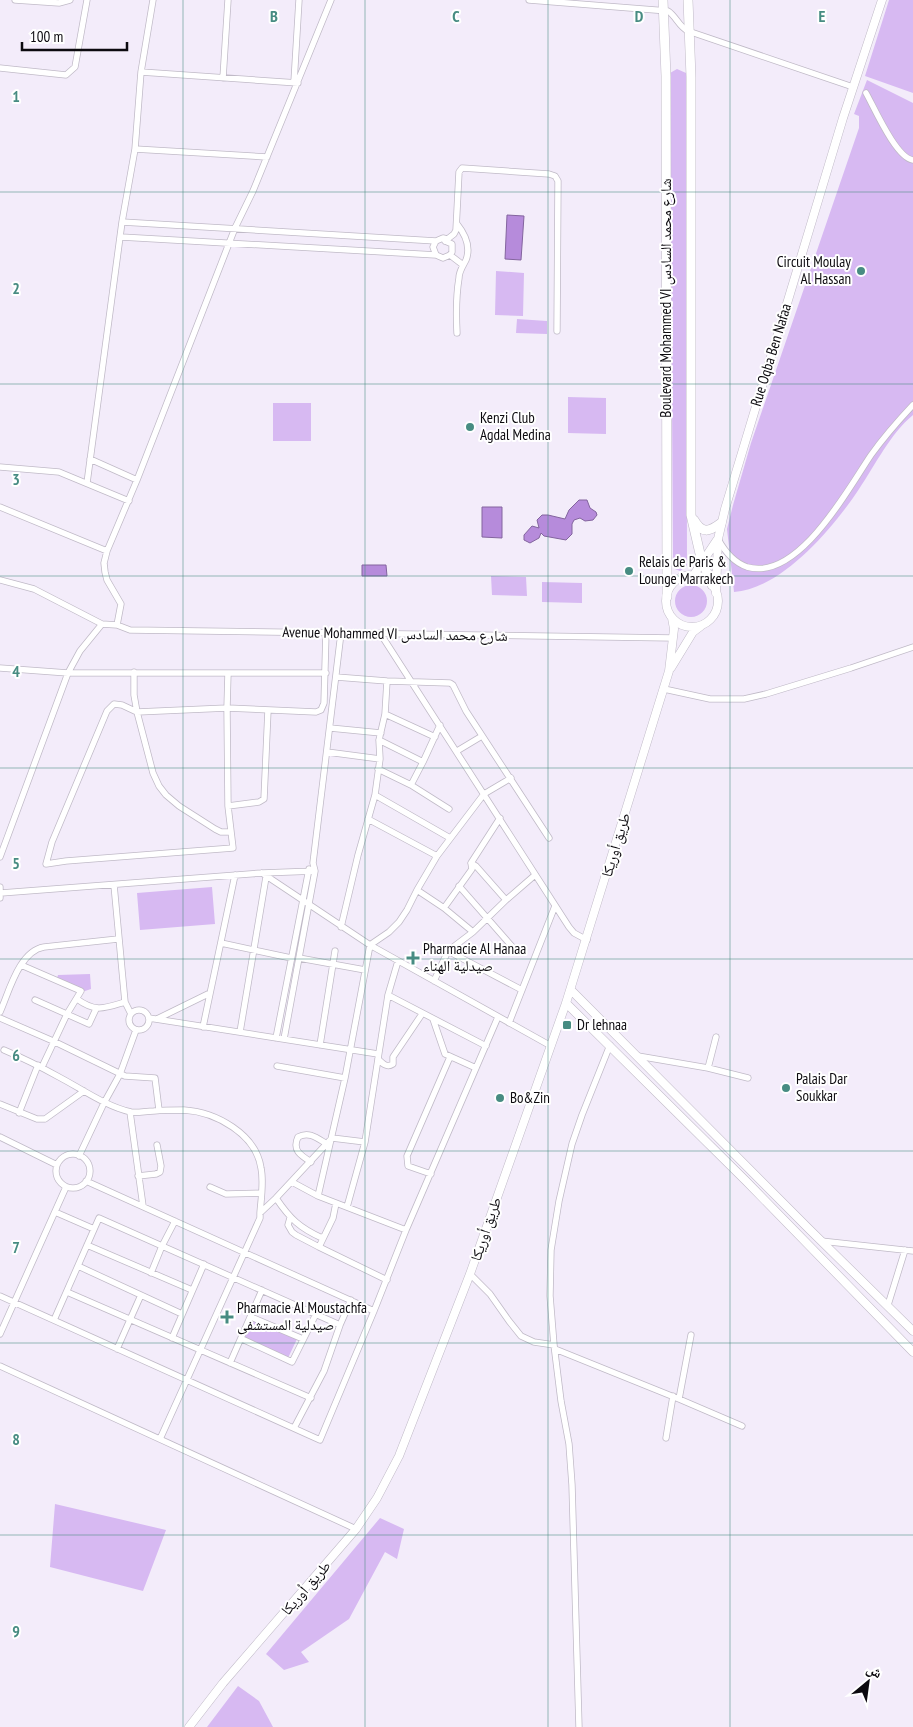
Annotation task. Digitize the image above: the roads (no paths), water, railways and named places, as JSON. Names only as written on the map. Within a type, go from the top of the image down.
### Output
[{"type":"main road","name":"Boulevard Mohammed VI شارع محمد السادس","points":[[663,0],[666,76],[667,597]]},
{"type":"main road","name":"Boulevard Mohammed VI شارع محمد السادس","points":[[688,0],[690,77],[691,515],[703,563],[714,589]]},
{"type":"main road","points":[[691,515],[698,526],[706,531],[721,523]]},
{"type":"street","points":[[16,0],[59,4],[70,0]]},
{"type":"street","points":[[0,68],[66,75],[72,72],[75,67],[87,0]]},
{"type":"street","points":[[87,483],[122,222],[135,149],[141,72],[153,0]]},
{"type":"street","points":[[223,78],[228,0]]},
{"type":"street","points":[[296,82],[299,0]]},
{"type":"street","points":[[117,625],[120,604],[107,580],[105,572],[104,564],[107,551],[129,501],[235,228],[267,158],[296,82],[331,0]]},
{"type":"street","points":[[529,0],[575,2],[663,11],[672,14],[682,28],[688,31],[852,87]]},
{"type":"street","name":"Rue Oqba Ben Nafaa","points":[[714,589],[721,523],[852,87],[882,0]]},
{"type":"street","points":[[141,72],[296,82]]},
{"type":"street","points":[[866,93],[887,133],[901,152],[909,160],[913,160]]},
{"type":"street","points":[[135,149],[267,158]]},
{"type":"street","points":[[445,240],[454,234],[457,224],[459,172],[462,168],[550,174],[555,176],[558,181],[557,331]]},
{"type":"street","points":[[120,236],[436,254],[443,258],[450,255],[453,248],[452,244],[445,240],[447,239],[443,238],[436,240],[350,236],[122,222]]},
{"type":"street","points":[[457,224],[464,232],[467,255],[459,272],[456,298],[457,332]]},
{"type":"street","points":[[349,249],[350,236]]},
{"type":"street","points":[[436,240],[433,248],[436,254]]},
{"type":"street","points":[[450,255],[463,265]]},
{"type":"street","points":[[718,539],[727,554],[741,565],[754,569],[767,568],[783,562],[799,550],[828,519],[884,438],[913,405]]},
{"type":"street","points":[[90,459],[137,480]]},
{"type":"street","points":[[0,467],[59,472],[129,501]]},
{"type":"street","points":[[0,507],[107,551]]},
{"type":"street","name":"Rue Oqba Ben Nafaa","points":[[694,576],[718,539]]},
{"type":"street","points":[[694,576],[705,579],[714,589],[718,603],[716,612],[710,619],[703,624],[688,627],[679,624],[672,618],[667,607],[667,597],[670,588],[677,581],[683,577],[694,576]]},
{"type":"street","points":[[0,580],[34,589],[102,624],[80,651],[68,673],[0,857]]},
{"type":"street","name":"طريق أوريكا","points":[[190,1727],[222,1683],[356,1529],[377,1498],[399,1456],[470,1274],[571,990],[669,671],[673,638],[672,618]]},
{"type":"street","name":"Avenue Mohammed VI شارع محمد السادس","points":[[102,624],[117,625],[130,630],[673,638]]},
{"type":"street","name":"طريق أوريكا","points":[[669,671],[694,632],[703,624]]},
{"type":"street","points":[[228,673],[227,708],[228,806],[234,846],[232,848],[46,864],[52,842],[110,706],[118,704],[137,712],[227,708],[316,712],[321,710],[324,703],[326,632]]},
{"type":"street","points":[[284,1039],[315,871],[313,863],[342,632]]},
{"type":"street","points":[[380,633],[571,930],[586,940]]},
{"type":"street","points":[[664,689],[710,699],[744,700],[913,647]]},
{"type":"street","points":[[0,668],[68,673],[326,673]]},
{"type":"street","points":[[134,672],[134,695],[137,712],[153,773],[166,796],[215,829],[221,832],[231,832]]},
{"type":"street","points":[[336,677],[450,683],[453,685],[466,711],[549,838]]},
{"type":"street","points":[[341,927],[375,795],[380,759],[379,740],[385,714],[387,681]]},
{"type":"street","points":[[228,806],[259,802],[264,799],[268,710]]},
{"type":"street","points":[[385,714],[434,737]]},
{"type":"street","points":[[410,785],[440,725]]},
{"type":"street","points":[[330,728],[381,733]]},
{"type":"street","points":[[457,751],[482,736]]},
{"type":"street","points":[[379,740],[423,762]]},
{"type":"street","points":[[327,752],[380,759]]},
{"type":"street","points":[[378,768],[449,808]]},
{"type":"street","points":[[318,1196],[345,1078],[370,945],[389,932],[398,922],[407,910],[437,856],[484,794],[511,778]]},
{"type":"street","points":[[375,795],[450,838]]},
{"type":"street","points":[[444,908],[472,869],[472,863],[500,818]]},
{"type":"street","points":[[368,819],[437,856]]},
{"type":"street","points":[[276,1038],[307,871],[313,863]]},
{"type":"street","points":[[472,863],[506,900]]},
{"type":"street","points":[[0,893],[235,875],[315,871]]},
{"type":"street","points":[[203,1026],[235,875]]},
{"type":"street","points":[[264,875],[370,945],[551,1046]]},
{"type":"street","points":[[240,1032],[254,951],[264,875]]},
{"type":"street","points":[[434,981],[448,951],[473,932],[487,917],[535,875]]},
{"type":"street","points":[[114,884],[125,1002],[131,1014]]},
{"type":"street","points":[[459,886],[516,951]]},
{"type":"street","points":[[417,890],[444,908],[473,932]]},
{"type":"street","points":[[509,1023],[555,906]]},
{"type":"street","points":[[0,1012],[21,965],[28,954],[40,948],[118,939]]},
{"type":"street","points":[[221,943],[291,958]]},
{"type":"street","points":[[320,1045],[335,951]]},
{"type":"street","points":[[448,951],[522,990]]},
{"type":"street","points":[[299,958],[365,970]]},
{"type":"street","points":[[346,1207],[365,1142],[388,995],[398,961]]},
{"type":"street","points":[[19,1113],[40,1066],[67,1014],[77,999],[80,990],[21,965]]},
{"type":"street","points":[[571,990],[913,1331]]},
{"type":"street","points":[[157,1019],[210,993]]},
{"type":"street","points":[[388,995],[486,1046]]},
{"type":"street","points":[[77,999],[96,1009],[125,1002]]},
{"type":"street","points":[[35,1000],[90,1024],[96,1009]]},
{"type":"street","points":[[566,1004],[610,1046],[913,1352]]},
{"type":"street","points":[[142,1010],[146,1012],[149,1018],[149,1024],[146,1028],[136,1030],[129,1023],[131,1014],[135,1011],[142,1010]]},
{"type":"street","points":[[149,1018],[350,1050],[378,1057],[389,1066],[394,1064],[393,1057],[422,1014]]},
{"type":"street","points":[[0,1296],[320,1439],[406,1230],[498,1017]]},
{"type":"street","points":[[0,1018],[54,1041],[129,1078],[155,1078],[159,1110]]},
{"type":"street","points":[[433,1019],[443,1051],[450,1057],[476,1068]]},
{"type":"street","points":[[79,1156],[120,1074],[136,1030]]},
{"type":"street","points":[[708,1068],[716,1037]]},
{"type":"street","points":[[579,1727],[572,1485],[569,1444],[561,1401],[550,1296],[551,1250],[559,1201],[574,1137],[610,1046]]},
{"type":"street","points":[[4,1050],[40,1066],[104,1103],[130,1112],[186,1110],[202,1113],[228,1124],[240,1133],[255,1150],[258,1157],[262,1175],[260,1218],[160,1438]]},
{"type":"street","points":[[638,1056],[708,1068],[748,1078]]},
{"type":"street","points":[[431,1174],[408,1166],[407,1156],[450,1057]]},
{"type":"street","points":[[277,1066],[345,1078]]},
{"type":"street","points":[[0,1104],[19,1113],[45,1119],[84,1091]]},
{"type":"street","points":[[130,1112],[143,1206]]},
{"type":"street","points":[[311,1162],[299,1154],[296,1149],[295,1142],[298,1137],[303,1134],[313,1135],[327,1144]]},
{"type":"street","points":[[0,1137],[57,1165]]},
{"type":"street","points":[[332,1138],[365,1142]]},
{"type":"street","points":[[260,1214],[332,1138]]},
{"type":"street","points":[[138,1176],[160,1172],[161,1166],[157,1145]]},
{"type":"street","points":[[73,1154],[79,1156],[86,1160],[90,1172],[86,1181],[77,1187],[66,1187],[57,1177],[57,1165],[66,1156],[73,1154]]},
{"type":"street","points":[[86,1181],[374,1311]]},
{"type":"street","points":[[292,1182],[318,1196],[406,1230]]},
{"type":"street","points":[[0,1334],[66,1187]]},
{"type":"street","points":[[210,1187],[226,1194],[262,1193]]},
{"type":"street","points":[[276,1198],[290,1218],[316,1235],[322,1238],[324,1236]]},
{"type":"street","points":[[319,1247],[333,1218],[336,1203]]},
{"type":"street","points":[[55,1212],[94,1229]]},
{"type":"street","points":[[54,1320],[99,1218],[340,1325]]},
{"type":"street","points":[[290,1218],[288,1225],[292,1232],[387,1280]]},
{"type":"street","points":[[151,1273],[175,1221]]},
{"type":"street","points":[[800,1237],[809,1229]]},
{"type":"street","points":[[812,1249],[821,1240]]},
{"type":"street","points":[[821,1240],[913,1251]]},
{"type":"street","points":[[87,1244],[192,1290]]},
{"type":"street","points":[[888,1305],[905,1250]]},
{"type":"street","points":[[172,1338],[204,1264]]},
{"type":"street","points":[[78,1266],[182,1314]]},
{"type":"street","points":[[470,1274],[490,1294],[508,1321],[521,1336],[534,1342],[555,1347],[742,1426]]},
{"type":"street","points":[[230,1363],[262,1290]]},
{"type":"street","points":[[67,1292],[311,1398]]},
{"type":"street","points":[[118,1348],[141,1295]]},
{"type":"street","points":[[294,1428],[324,1371],[351,1300]]},
{"type":"street","points":[[242,1339],[291,1362],[316,1314]]},
{"type":"street","points":[[251,1317],[303,1339]]},
{"type":"street","points":[[679,1399],[691,1335]]},
{"type":"street","points":[[0,1366],[356,1529]]},
{"type":"street","points":[[666,1438],[673,1396]]},
{"type":"place","name":"Circuit Moulay Al Hassan","points":[[861,271]]},
{"type":"place","name":"Kenzi Club Agdal Medina","points":[[470,427]]},
{"type":"place","name":"Relais de Paris & Lounge Marrakech","points":[[629,571]]},
{"type":"place","name":"Pharmacie Al Hanaa صيدلية الهناء","points":[[413,958]]},
{"type":"place","name":"Dr lehnaa","points":[[567,1025]]},
{"type":"place","name":"Palais Dar Soukkar","points":[[786,1088]]},
{"type":"place","name":"Bo&Zin","points":[[500,1098]]},
{"type":"place","name":"Pharmacie Al Moustachfa صيدلية المستشفى","points":[[227,1317]]}]
